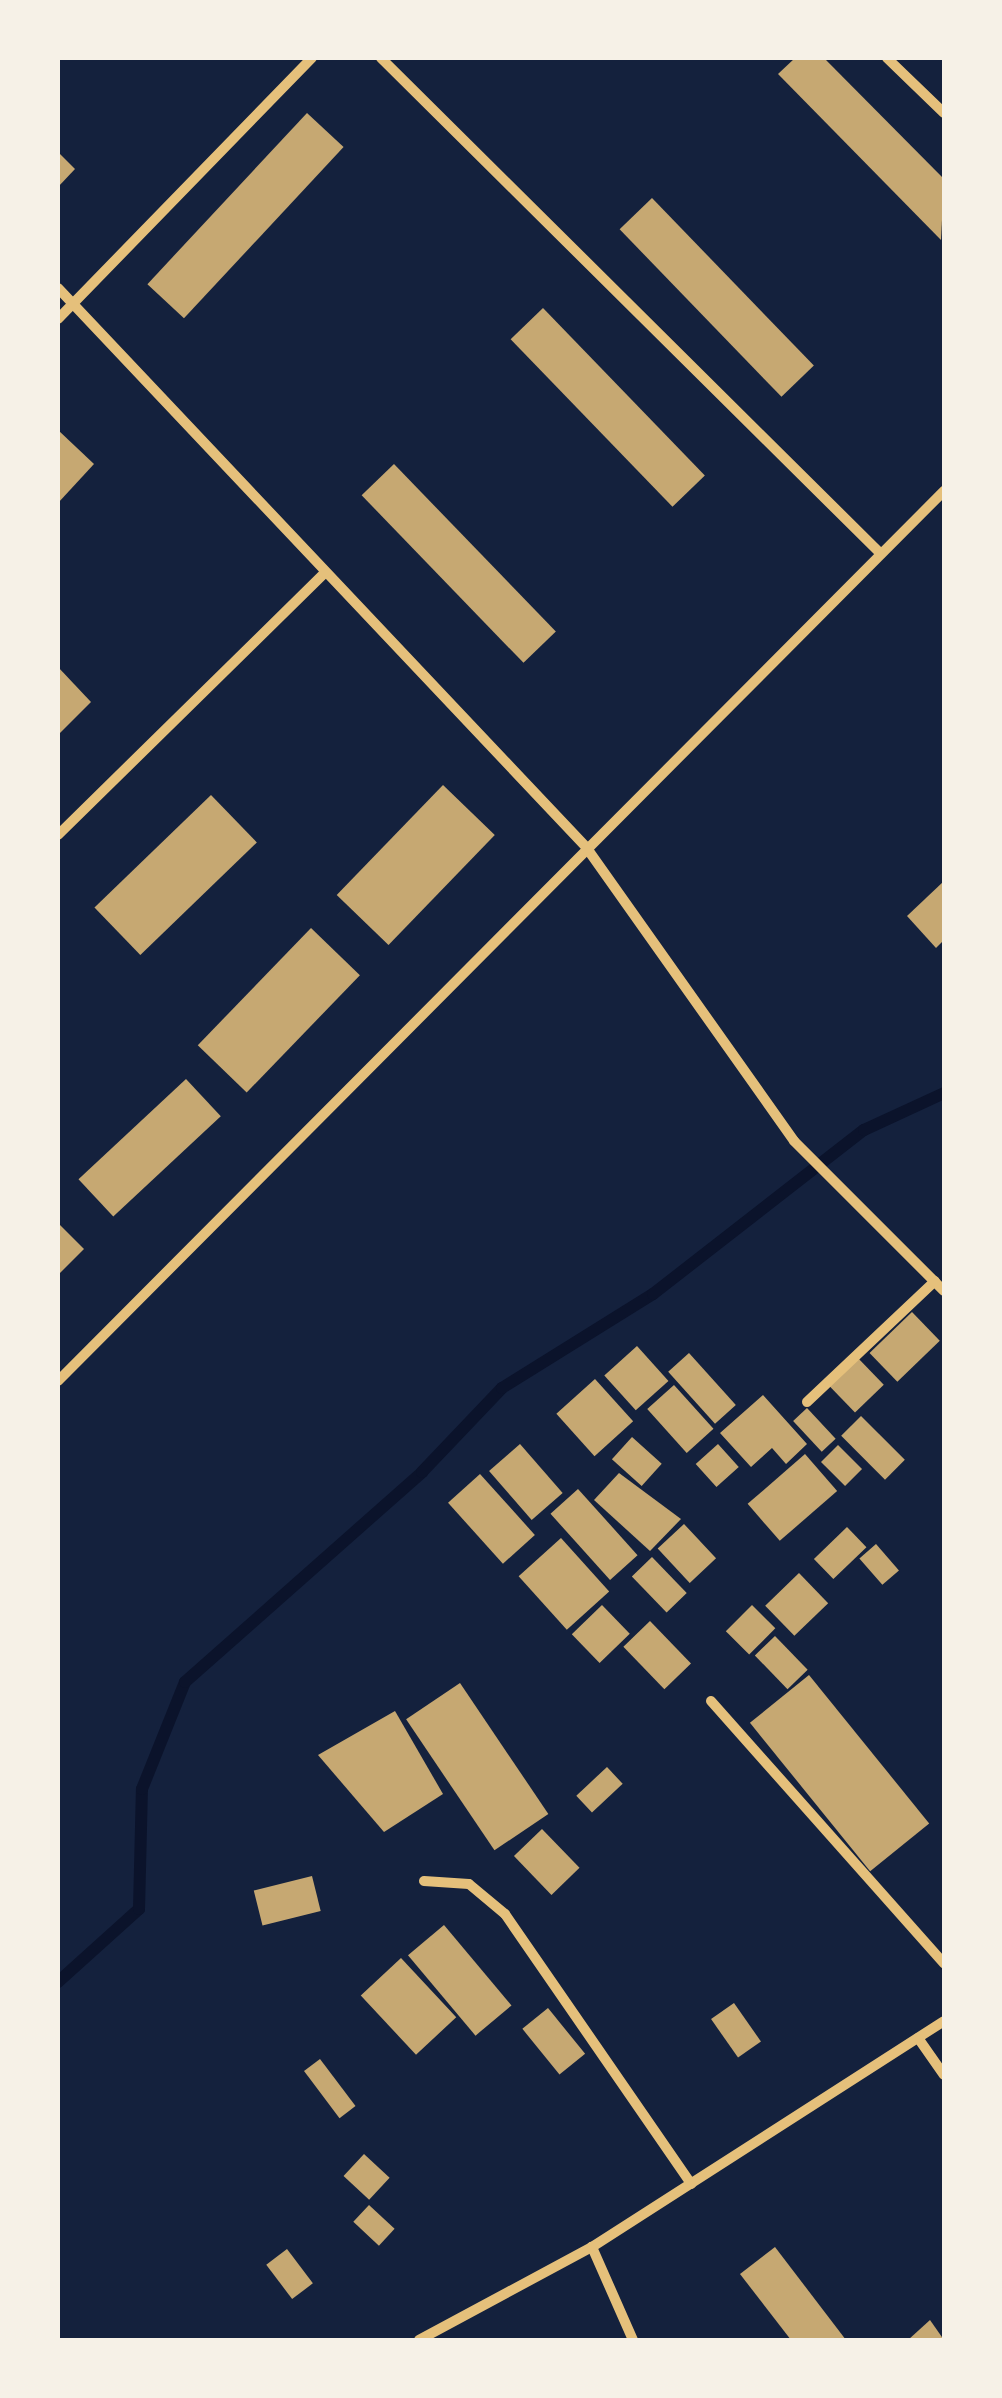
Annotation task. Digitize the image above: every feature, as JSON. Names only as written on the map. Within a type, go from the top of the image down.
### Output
[{"type":"street","points":[[58,319],[312,58]]},
{"type":"street","points":[[380,58],[881,554]]},
{"type":"street","points":[[887,58],[944,113]]},
{"type":"street","points":[[58,288],[586,847],[794,1141],[944,1290]]},
{"type":"street","points":[[58,1381],[944,491]]},
{"type":"street","points":[[58,835],[326,572]]},
{"type":"street","points":[[807,1402],[935,1281]]},
{"type":"street","points":[[711,1702],[944,1963]]},
{"type":"street","points":[[424,1881],[469,1884],[504,1914],[691,2184]]},
{"type":"street","points":[[419,2340],[592,2247],[944,2021]]},
{"type":"street","points":[[918,2038],[944,2075]]},
{"type":"street","points":[[592,2247],[633,2340]]},
{"type":"building","points":[[795,58],[824,58],[944,179],[941,240],[778,74]]},
{"type":"building","points":[[307,113],[344,147],[184,318],[147,284]]},
{"type":"building","points":[[58,152],[75,169],[58,187]]},
{"type":"building","points":[[652,198],[814,366],[781,397],[620,229]]},
{"type":"building","points":[[543,308],[705,476],[672,507],[511,339]]},
{"type":"building","points":[[58,430],[94,464],[58,503]]},
{"type":"building","points":[[394,464],[556,632],[523,663],[362,495]]},
{"type":"building","points":[[58,667],[91,702],[58,735]]},
{"type":"building","points":[[443,785],[495,835],[389,945],[337,895]]},
{"type":"building","points":[[211,795],[257,842],[140,955],[94,908]]},
{"type":"building","points":[[944,881],[944,940],[936,948],[907,916]]},
{"type":"building","points":[[311,928],[360,975],[247,1092],[198,1045]]},
{"type":"building","points":[[186,1079],[221,1116],[113,1217],[78,1179]]},
{"type":"building","points":[[58,1223],[84,1249],[58,1275]]},
{"type":"building","points":[[912,1312],[940,1341],[897,1382],[870,1353]]},
{"type":"building","points":[[637,1346],[668,1381],[636,1410],[604,1375]]},
{"type":"building","points":[[689,1353],[736,1405],[715,1424],[668,1372]]},
{"type":"building","points":[[856,1356],[884,1385],[855,1413],[827,1384]]},
{"type":"building","points":[[595,1379],[633,1421],[594,1456],[556,1414]]},
{"type":"building","points":[[674,1385],[713,1429],[687,1453],[647,1409]]},
{"type":"building","points":[[763,1395],[807,1444],[786,1464],[772,1448],[751,1467],[720,1433]]},
{"type":"building","points":[[807,1408],[836,1439],[822,1452],[793,1421]]},
{"type":"building","points":[[861,1416],[905,1460],[885,1480],[841,1436]]},
{"type":"building","points":[[632,1437],[662,1464],[642,1486],[612,1459]]},
{"type":"building","points":[[520,1444],[563,1493],[532,1520],[489,1471]]},
{"type":"building","points":[[718,1444],[739,1467],[716,1487],[696,1464]]},
{"type":"building","points":[[838,1445],[862,1469],[845,1486],[821,1462]]},
{"type":"building","points":[[805,1454],[837,1491],[780,1541],[748,1504]]},
{"type":"building","points":[[619,1473],[681,1519],[650,1551],[594,1500]]},
{"type":"building","points":[[480,1474],[535,1535],[503,1564],[448,1503]]},
{"type":"building","points":[[578,1489],[638,1555],[610,1580],[551,1514]]},
{"type":"building","points":[[684,1524],[716,1558],[690,1583],[658,1549]]},
{"type":"building","points":[[847,1527],[866,1547],[833,1579],[814,1559]]},
{"type":"building","points":[[561,1538],[609,1592],[567,1630],[519,1576]]},
{"type":"building","points":[[876,1544],[899,1570],[882,1585],[859,1558]]},
{"type":"building","points":[[652,1557],[687,1593],[667,1612],[632,1576]]},
{"type":"building","points":[[799,1573],[828,1603],[794,1636],[765,1606]]},
{"type":"building","points":[[602,1605],[630,1634],[600,1663],[572,1634]]},
{"type":"building","points":[[752,1605],[775,1628],[749,1654],[726,1631]]},
{"type":"building","points":[[650,1621],[691,1663],[664,1689],[623,1647]]},
{"type":"building","points":[[775,1636],[808,1670],[788,1689],[755,1655]]},
{"type":"building","points":[[809,1675],[929,1823],[870,1871],[750,1723]]},
{"type":"building","points":[[460,1683],[548,1814],[494,1850],[406,1719]]},
{"type":"building","points":[[395,1711],[443,1794],[384,1832],[318,1755]]},
{"type":"building","points":[[607,1767],[623,1784],[592,1812],[576,1796]]},
{"type":"building","points":[[542,1829],[580,1868],[551,1895],[514,1856]]},
{"type":"building","points":[[312,1876],[321,1911],[262,1925],[254,1891]]},
{"type":"building","points":[[444,1925],[511,2005],[475,2036],[408,1955]]},
{"type":"building","points":[[401,1958],[456,2017],[416,2055],[361,1996]]},
{"type":"building","points":[[734,2003],[761,2042],[738,2058],[711,2019]]},
{"type":"building","points":[[548,2008],[585,2054],[559,2075],[522,2029]]},
{"type":"building","points":[[320,2059],[356,2106],[340,2118],[304,2071]]},
{"type":"building","points":[[364,2154],[390,2178],[369,2200],[344,2176]]},
{"type":"building","points":[[369,2205],[395,2229],[379,2246],[353,2222]]},
{"type":"building","points":[[775,2247],[846,2340],[791,2340],[740,2274]]},
{"type":"building","points":[[287,2249],[313,2283],[292,2299],[266,2265]]},
{"type":"building","points":[[930,2320],[944,2340],[908,2340]]},
{"type":"waterway","points":[[58,1982],[139,1909],[142,1789],[185,1682],[422,1472],[502,1388],[653,1294],[864,1130],[944,1093]]}]
